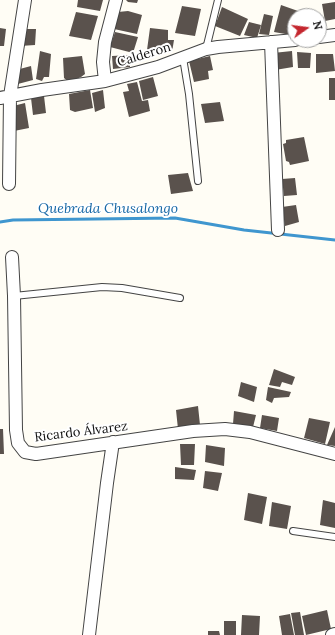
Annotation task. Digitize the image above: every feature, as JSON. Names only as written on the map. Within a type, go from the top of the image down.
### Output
[{"type":"street","points":[[9,184],[5,97],[25,0]]},
{"type":"street","points":[[106,81],[103,62],[116,0]]},
{"type":"street","name":"Calderon","points":[[5,97],[106,81],[158,66],[206,49],[287,41]]},
{"type":"street","points":[[271,42],[278,230]]},
{"type":"street","name":"Ricardo Álvarez","points":[[12,258],[16,430],[18,443],[25,452],[36,454],[192,431],[224,429],[250,432],[335,454]]},
{"type":"street","points":[[89,635],[112,442]]},
{"type":"lane","points":[[206,49],[218,0]]},
{"type":"lane","points":[[183,58],[189,94],[198,181]]},
{"type":"lane","points":[[14,296],[102,287],[122,288],[180,298]]},
{"type":"lane","points":[[293,531],[335,537]]},
{"type":"building","points":[[78,0],[103,0],[100,11],[77,7]]},
{"type":"building","points":[[126,0],[138,0],[137,3],[128,2]]},
{"type":"building","points":[[335,2],[335,19],[327,21],[327,8],[323,8],[322,4]]},
{"type":"building","points":[[281,5],[290,8],[287,8],[287,34],[274,32]]},
{"type":"building","points":[[182,6],[201,9],[195,36],[175,33]]},
{"type":"building","points":[[222,7],[248,19],[240,36],[215,26]]},
{"type":"building","points":[[128,11],[142,15],[137,34],[114,29],[118,12]]},
{"type":"building","points":[[76,12],[98,16],[91,40],[69,36]]},
{"type":"building","points":[[264,14],[273,16],[269,35],[259,34]]},
{"type":"building","points":[[249,22],[261,25],[257,38],[244,35]]},
{"type":"building","points":[[0,28],[6,29],[4,46],[0,46]]},
{"type":"building","points":[[150,28],[168,30],[168,40],[174,40],[172,52],[147,50]]},
{"type":"building","points":[[22,29],[36,29],[35,45],[20,46]]},
{"type":"building","points":[[115,32],[138,37],[133,53],[110,47]]},
{"type":"building","points":[[40,51],[51,54],[49,77],[44,77],[42,81],[36,79]]},
{"type":"building","points":[[292,51],[293,67],[275,70],[273,53]]},
{"type":"building","points":[[297,52],[311,53],[310,68],[298,68]]},
{"type":"building","points":[[316,54],[333,54],[335,71],[316,73]]},
{"type":"building","points":[[130,55],[130,67],[113,69],[112,56]]},
{"type":"building","points":[[82,56],[85,74],[69,82],[64,78],[63,58]]},
{"type":"building","points":[[210,56],[213,70],[208,71],[209,79],[194,82],[189,61]]},
{"type":"building","points":[[31,66],[33,80],[14,85],[16,70]]},
{"type":"building","points":[[153,77],[158,96],[143,100],[139,81]]},
{"type":"building","points":[[329,78],[335,78],[335,100],[329,100]]},
{"type":"building","points":[[137,82],[142,101],[148,100],[150,111],[129,117],[123,92],[129,91],[127,84]]},
{"type":"building","points":[[90,90],[93,108],[75,112],[70,110],[69,94]]},
{"type":"building","points":[[103,90],[105,108],[95,112],[92,93]]},
{"type":"building","points":[[44,96],[46,113],[33,115],[31,98]]},
{"type":"building","points":[[220,102],[224,121],[205,123],[201,104]]},
{"type":"building","points":[[25,103],[29,128],[14,131],[13,106]]},
{"type":"building","points":[[304,137],[309,161],[290,165],[289,162],[286,161],[283,144],[286,143],[286,140]]},
{"type":"building","points":[[188,173],[193,191],[171,194],[168,175]]},
{"type":"building","points":[[295,178],[297,195],[284,196],[282,179]]},
{"type":"building","points":[[296,205],[299,222],[285,226],[282,207]]},
{"type":"building","points":[[274,369],[295,377],[292,385],[282,382],[280,387],[269,385]]},
{"type":"building","points":[[241,382],[257,387],[254,402],[238,396]]},
{"type":"building","points":[[268,387],[291,392],[289,397],[274,398],[272,403],[266,400]]},
{"type":"building","points":[[198,406],[200,425],[178,429],[176,410]]},
{"type":"building","points":[[234,411],[256,415],[253,427],[233,424]]},
{"type":"building","points":[[262,415],[279,418],[277,431],[260,428]]},
{"type":"building","points":[[309,418],[330,422],[325,444],[304,438]]},
{"type":"building","points":[[335,427],[335,446],[327,445]]},
{"type":"building","points":[[0,429],[3,429],[4,454],[0,454]]},
{"type":"building","points":[[180,444],[195,444],[194,465],[181,465]]},
{"type":"building","points":[[206,445],[225,448],[224,466],[205,462]]},
{"type":"building","points":[[175,467],[196,470],[194,480],[175,479]]},
{"type":"building","points":[[205,471],[222,473],[218,491],[203,488]]},
{"type":"building","points":[[248,493],[267,497],[262,524],[244,520]]},
{"type":"building","points":[[323,500],[335,503],[335,528],[320,525]]},
{"type":"building","points":[[272,502],[291,506],[287,529],[269,526]]},
{"type":"building","points":[[327,610],[331,629],[306,635],[302,616]]},
{"type":"building","points":[[300,612],[304,635],[295,635],[291,613]]},
{"type":"building","points":[[290,614],[294,635],[282,635],[279,616]]},
{"type":"building","points":[[242,615],[260,616],[259,635],[241,635]]},
{"type":"building","points":[[224,621],[236,621],[236,635],[224,635]]},
{"type":"building","points":[[208,631],[219,631],[220,635],[208,635]]},
{"type":"waterway","name":"Quebrada Chusalongo","points":[[0,222],[13,220],[175,218],[244,230],[335,240]]}]
